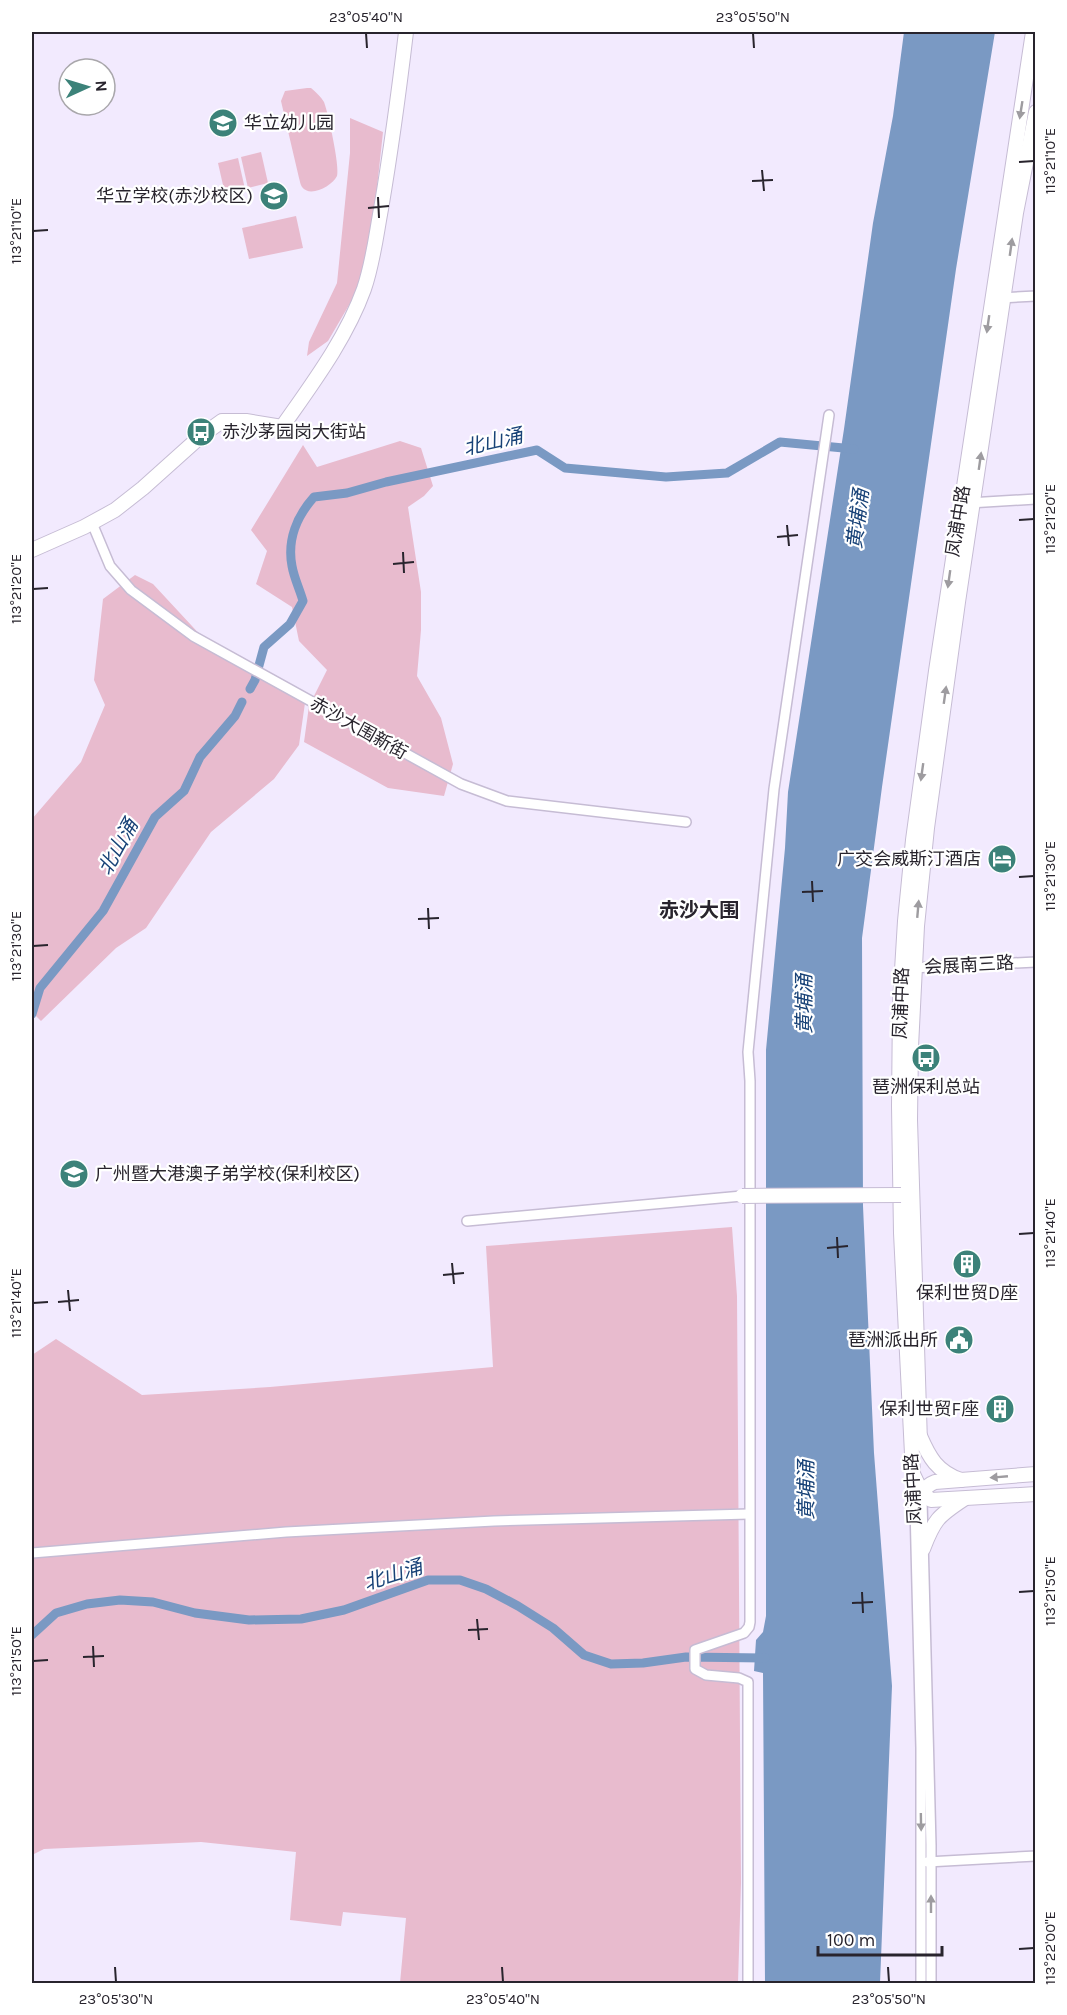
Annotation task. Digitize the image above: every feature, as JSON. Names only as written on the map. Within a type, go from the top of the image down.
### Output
[{"type":"street","points":[[32,550],[92,522],[128,500],[218,423],[234,420],[282,427],[324,364],[358,302],[371,263],[384,190],[406,32]]},
{"type":"street","name":"凤浦中路","points":[[931,1983],[899,1106],[915,820],[998,297],[1033,32]]},
{"type":"street","name":"凤浦中路","points":[[998,297],[1035,112]]},
{"type":"street","points":[[998,297],[1035,296]]},
{"type":"street","points":[[748,1983],[748,1682],[739,1678],[706,1675],[695,1670],[695,1650],[735,1637],[744,1633],[749,1627],[750,1081],[748,1052],[774,789],[829,415]]},
{"type":"street","points":[[967,503],[1035,499]]},
{"type":"street","name":"赤沙大围新街","points":[[92,522],[110,566],[131,591],[193,636],[460,784],[507,801],[686,822]]},
{"type":"street","name":"会展南三路","points":[[908,968],[1035,962]]},
{"type":"street","name":"凤浦中路","points":[[908,968],[910,1120],[923,1549],[926,1862],[921,1983]]},
{"type":"street","points":[[467,1221],[742,1197],[901,1195]]},
{"type":"street","points":[[920,1436],[934,1464],[951,1476],[963,1480]]},
{"type":"street","points":[[913,1474],[922,1493],[932,1500],[1035,1494]]},
{"type":"street","points":[[915,1511],[922,1493],[929,1484],[935,1482],[1035,1474]]},
{"type":"street","points":[[923,1549],[940,1515],[964,1499]]},
{"type":"street","points":[[32,1553],[286,1532],[494,1521],[749,1514]]},
{"type":"street","points":[[926,1862],[1035,1856]]},
{"type":"shaded area","points":[[311,88],[324,102],[337,162],[337,176],[334,180],[315,191],[306,190],[300,184],[281,101],[285,91]]},
{"type":"shaded area","points":[[350,118],[383,132],[374,215],[359,288],[328,341],[307,356],[309,342],[337,283],[350,153]]},
{"type":"shaded area","points":[[261,152],[268,183],[248,188],[241,157]]},
{"type":"shaded area","points":[[238,158],[245,189],[225,194],[218,163]]},
{"type":"shaded area","points":[[296,216],[303,248],[249,259],[242,228]]},
{"type":"shaded area","points":[[400,441],[421,448],[433,486],[424,496],[408,507],[421,592],[421,630],[417,676],[441,718],[453,764],[444,796],[388,788],[304,742],[309,706],[327,670],[299,641],[292,607],[256,584],[267,551],[251,530],[303,445],[317,467]]},
{"type":"shaded area","points":[[135,575],[153,584],[217,653],[305,703],[299,745],[274,779],[211,832],[146,928],[116,948],[41,1021],[32,1012],[32,819],[81,762],[105,705],[94,680],[103,599]]},
{"type":"shaded area","points":[[732,1227],[737,1296],[741,1883],[738,1983],[400,1983],[406,1918],[343,1912],[341,1926],[290,1920],[296,1852],[201,1842],[44,1849],[32,1855],[32,1355],[56,1339],[142,1395],[270,1387],[493,1367],[486,1246]]},
{"type":"water","name":"黄埔涌","points":[[904,32],[995,32],[956,269],[862,938],[863,1206],[874,1453],[892,1686],[880,1983],[765,1983],[763,1673],[754,1671],[756,1640],[763,1632],[766,1616],[766,1050],[788,792],[873,223],[893,116]]},
{"type":"waterway","name":"北山涌","points":[[250,689],[255,680],[264,647],[290,624],[303,601],[293,570],[291,547],[298,520],[314,497],[347,493],[386,482],[537,450],[565,468],[666,477],[727,473],[780,442],[854,449]]},
{"type":"waterway","name":"北山涌","points":[[32,1014],[40,988],[103,911],[155,817],[184,791],[200,757],[235,716],[242,702]]},
{"type":"waterway","name":"北山涌","points":[[32,1635],[56,1613],[87,1604],[120,1600],[153,1602],[195,1613],[249,1620],[301,1619],[344,1610],[428,1580],[460,1580],[486,1589],[518,1606],[553,1628],[584,1655],[611,1664],[643,1663],[686,1657],[765,1658]]},
{"type":"place","name":"华立幼儿园","points":[[223,123]]},
{"type":"place","name":"华立学校(赤沙校区)","points":[[274,196]]},
{"type":"place","name":"赤沙茅园岗大街站","points":[[201,432]]},
{"type":"place","name":"广交会威斯汀酒店","points":[[1002,859]]},
{"type":"place","name":"琶洲保利总站","points":[[926,1058]]},
{"type":"place","name":"广州暨大港澳子弟学校(保利校区)","points":[[74,1174]]},
{"type":"place","name":"保利世贸D座","points":[[967,1264]]},
{"type":"place","name":"琶洲派出所","points":[[959,1340]]},
{"type":"place","name":"保利世贸F座","points":[[1000,1409]]},
{"type":"district","name":"赤沙大围","points":[[699,910]]}]
